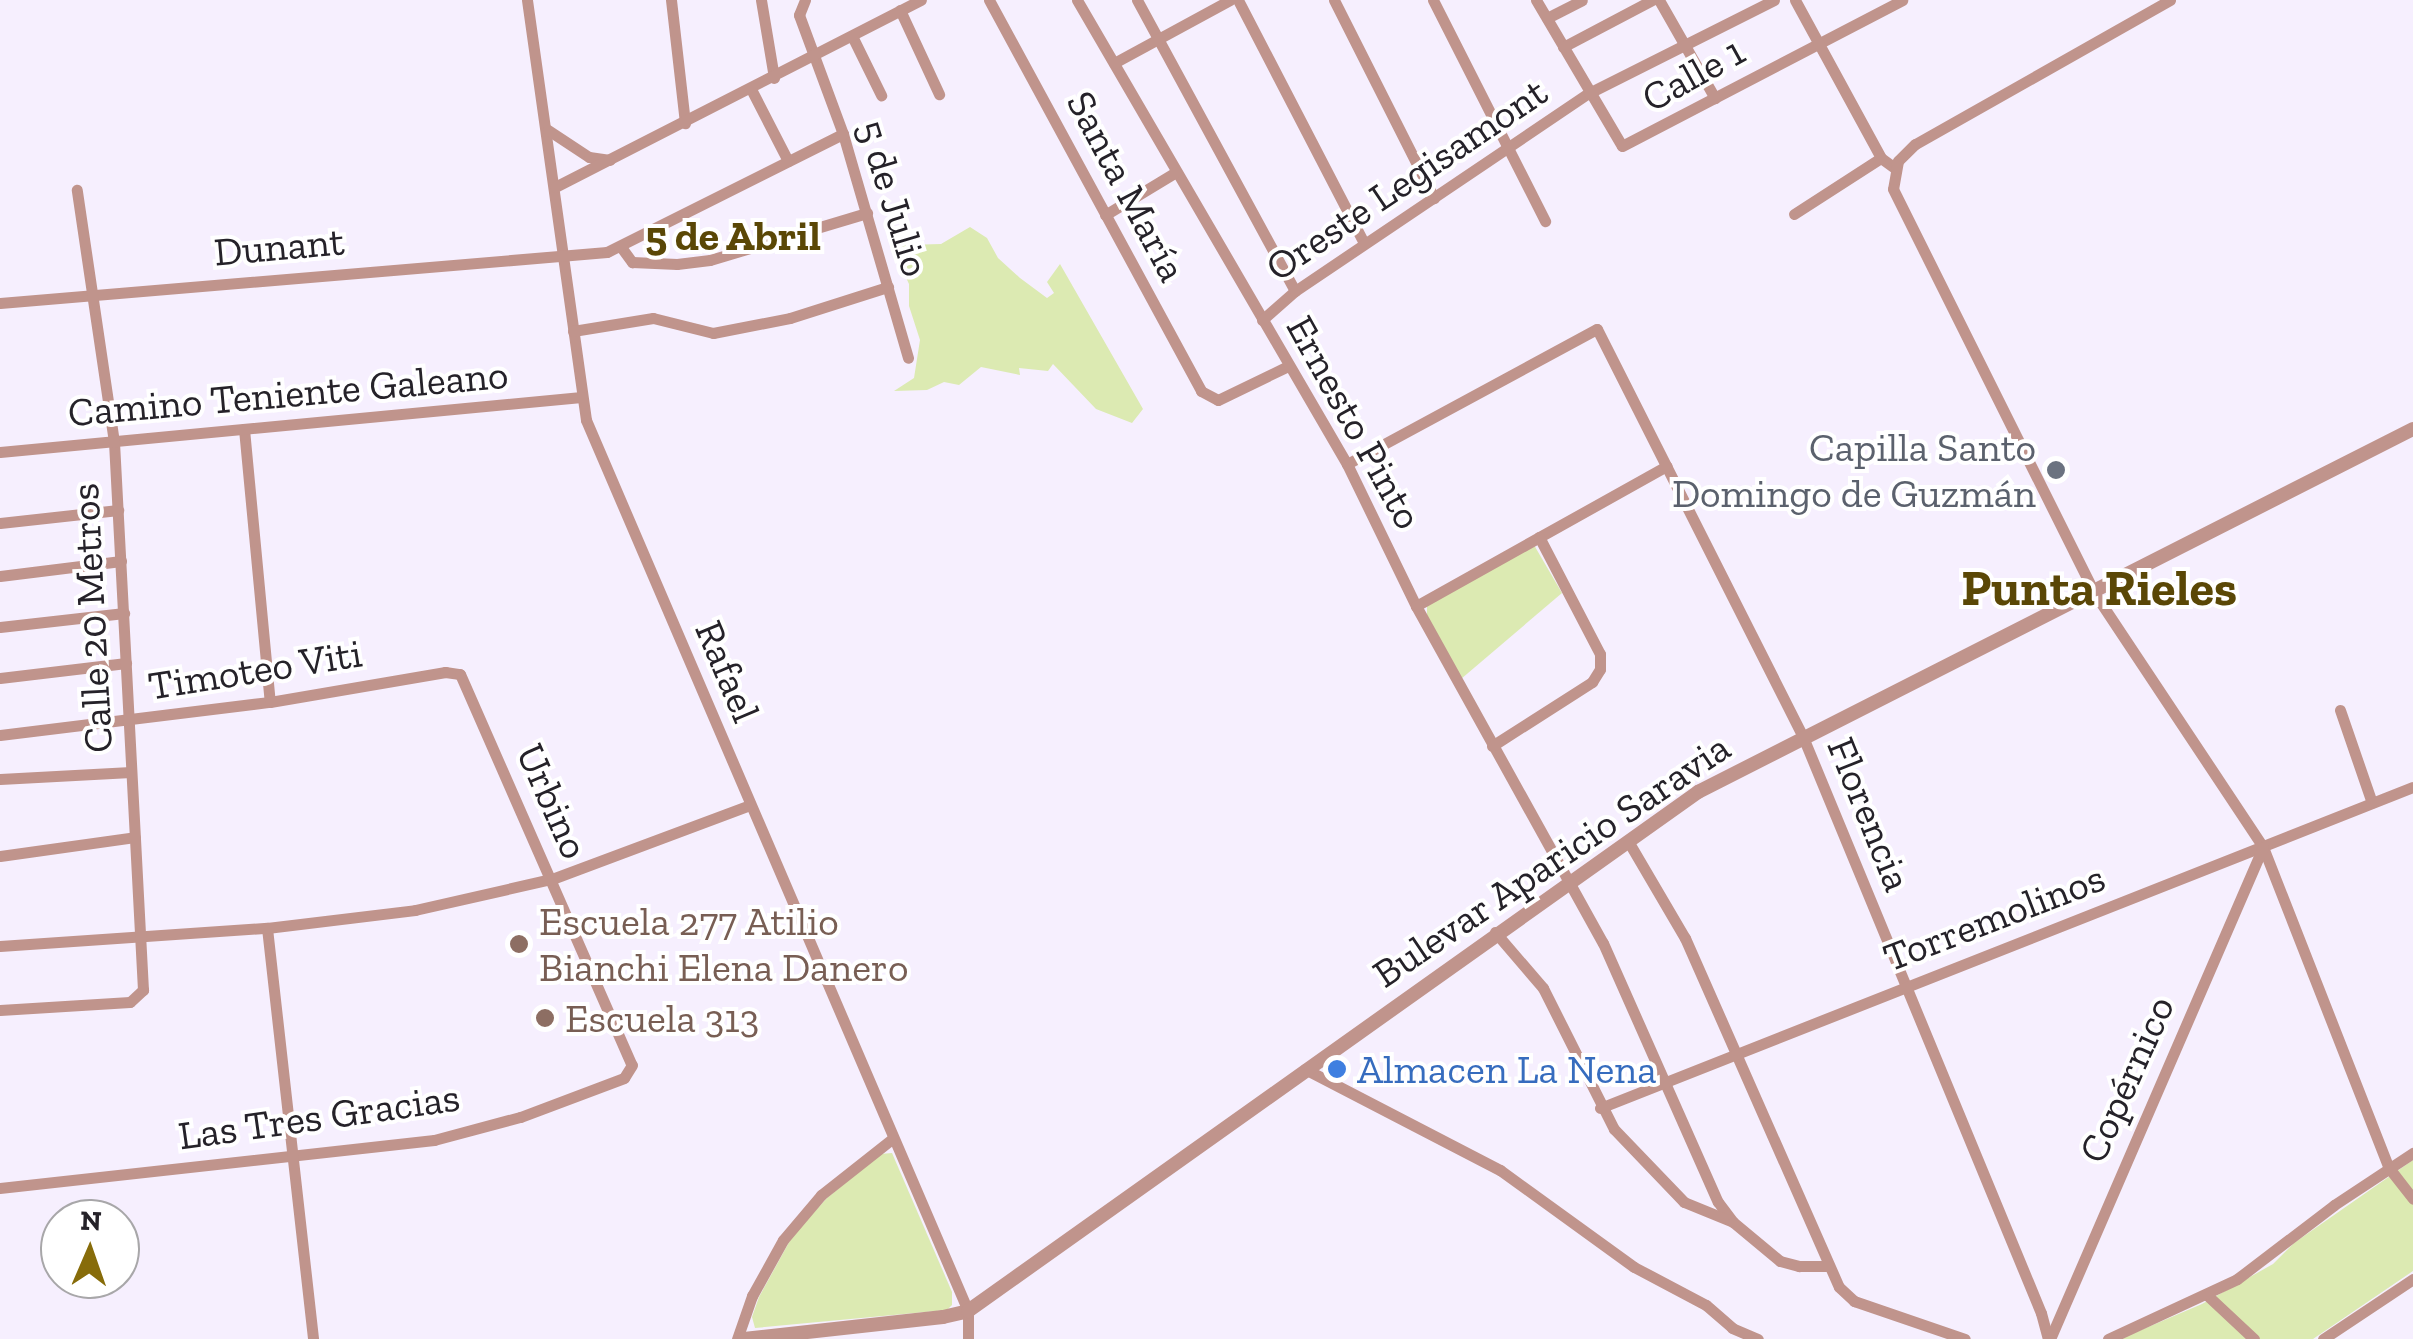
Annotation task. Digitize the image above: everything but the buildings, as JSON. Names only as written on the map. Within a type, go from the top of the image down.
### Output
[{"type":"street","name":"Rafael","points":[[528,0],[582,397],[592,435],[968,1311],[968,1339]]},
{"type":"street","points":[[670,0],[685,122]]},
{"type":"street","points":[[760,0],[774,78]]},
{"type":"street","name":"5 de Julio","points":[[805,0],[800,16],[843,134],[908,358]]},
{"type":"street","points":[[556,188],[921,0]]},
{"type":"street","name":"Santa María","points":[[989,0],[1201,391],[1212,400],[1225,398],[1288,366]]},
{"type":"street","name":"Ernesto Pinto","points":[[1077,0],[1347,464],[1416,606],[1604,943],[1718,1202],[1733,1222]]},
{"type":"street","points":[[1137,0],[1295,291]]},
{"type":"street","points":[[1114,63],[1230,0]]},
{"type":"street","points":[[1238,0],[1364,243]]},
{"type":"street","points":[[1334,0],[1434,198]]},
{"type":"street","points":[[1433,0],[1545,221]]},
{"type":"street","points":[[1536,0],[1589,93]]},
{"type":"street","points":[[1546,18],[1582,0]]},
{"type":"street","points":[[1562,47],[1655,0],[1715,98]]},
{"type":"street","name":"Oreste Legisamont","points":[[1262,320],[1295,291],[1364,243],[1589,93],[1774,0]]},
{"type":"street","points":[[1795,0],[1880,158],[1895,168]]},
{"type":"street","name":"Calle 1","points":[[1589,93],[1622,146],[1902,0]]},
{"type":"street","points":[[2170,0],[1915,144],[1895,168],[1895,198],[2093,591],[2263,847],[2389,1168],[2413,1199]]},
{"type":"street","points":[[900,10],[939,94]]},
{"type":"street","points":[[853,38],[881,95]]},
{"type":"street","points":[[751,90],[788,162]]},
{"type":"street","points":[[548,130],[589,157],[610,160]]},
{"type":"street","points":[[843,134],[620,246],[632,262],[677,264],[710,260],[867,213]]},
{"type":"street","points":[[1794,214],[1880,158]]},
{"type":"street","points":[[1105,215],[1176,172]]},
{"type":"street","name":"Calle 20 Metros","points":[[0,1010],[138,998],[142,990],[114,442],[78,190]]},
{"type":"street","name":"Dunant","points":[[0,303],[607,252],[620,246]]},
{"type":"street","points":[[573,331],[653,318],[713,333],[790,318],[888,287]]},
{"type":"street","name":"Florencia","points":[[1347,464],[1597,329],[1803,737],[2049,1339]]},
{"type":"street","name":"Camino Teniente Galeano","points":[[0,452],[582,397]]},
{"type":"street","name":"Bulevar Aparicio Saravia","points":[[741,1339],[968,1311],[1568,880],[1698,792],[2413,429]]},
{"type":"street","points":[[244,430],[270,702]]},
{"type":"street","points":[[1416,606],[1666,466]]},
{"type":"street","points":[[0,523],[118,510]]},
{"type":"street","points":[[1492,746],[1592,682],[1600,669],[1600,654],[1539,537]]},
{"type":"street","points":[[0,576],[121,561]]},
{"type":"street","points":[[0,627],[124,613]]},
{"type":"street","points":[[0,678],[126,663]]},
{"type":"street","name":"Timoteo Viti","points":[[0,734],[270,702],[444,672],[460,674]]},
{"type":"street","name":"Urbino","points":[[460,674],[632,1065]]},
{"type":"street","points":[[2340,710],[2372,803]]},
{"type":"street","points":[[0,779],[131,772]]},
{"type":"street","name":"Torremolinos","points":[[1600,1108],[2413,787]]},
{"type":"street","points":[[0,946],[142,939],[415,910],[552,879],[750,804]]},
{"type":"street","points":[[0,856],[135,837]]},
{"type":"street","points":[[1628,840],[1685,938],[1839,1288],[1854,1301],[1964,1339]]},
{"type":"street","name":"Copérnico","points":[[2049,1339],[2263,847]]},
{"type":"street","points":[[267,928],[313,1339]]},
{"type":"street","points":[[1495,932],[1543,988],[1600,1108],[1614,1129],[1684,1202],[1733,1222],[1780,1261],[1799,1266],[1828,1266]]},
{"type":"street","name":"Las Tres Gracias","points":[[0,1188],[434,1140],[520,1117],[624,1078],[632,1065]]},
{"type":"street","points":[[1304,1069],[1500,1170],[1634,1266],[1706,1304],[1732,1328],[1758,1339]]},
{"type":"street","points":[[741,1339],[752,1296],[783,1240],[821,1195],[892,1138]]},
{"type":"street","points":[[2108,1339],[2208,1296],[2413,1153]]},
{"type":"street","points":[[2322,1339],[2413,1278]]},
{"type":"street","points":[[2208,1296],[2254,1339]]},
{"type":"green space","points":[[970,227],[987,238],[998,258],[1047,298],[1054,293],[1047,282],[1060,264],[1143,409],[1132,423],[1096,409],[1053,364],[1048,371],[1019,368],[1020,375],[981,367],[959,385],[944,382],[927,390],[894,391],[914,378],[920,340],[909,306],[909,284],[895,254],[904,245],[941,244]]},
{"type":"green space","points":[[1534,545],[1562,593],[1461,679],[1427,615],[1427,605]]},
{"type":"green space","points":[[892,1153],[952,1292],[952,1305],[947,1310],[755,1328],[752,1317],[759,1297],[793,1235],[827,1198],[880,1154]]},
{"type":"green space","points":[[2413,1160],[2413,1271],[2313,1339],[2120,1339],[2202,1304],[2273,1264],[2294,1243]]},
{"type":"place","name":"Capilla Santo Domingo de Guzmán","points":[[2056,470]]},
{"type":"place","name":"Escuela 277 Atilio Bianchi Elena Danero","points":[[519,944]]},
{"type":"place","name":"Escuela 313","points":[[545,1018]]},
{"type":"place","name":"Almacen La Nena","points":[[1337,1069]]},
{"type":"district","name":"5 de Abril","points":[[733,236]]},
{"type":"district","name":"Punta Rieles","points":[[2099,589]]}]
